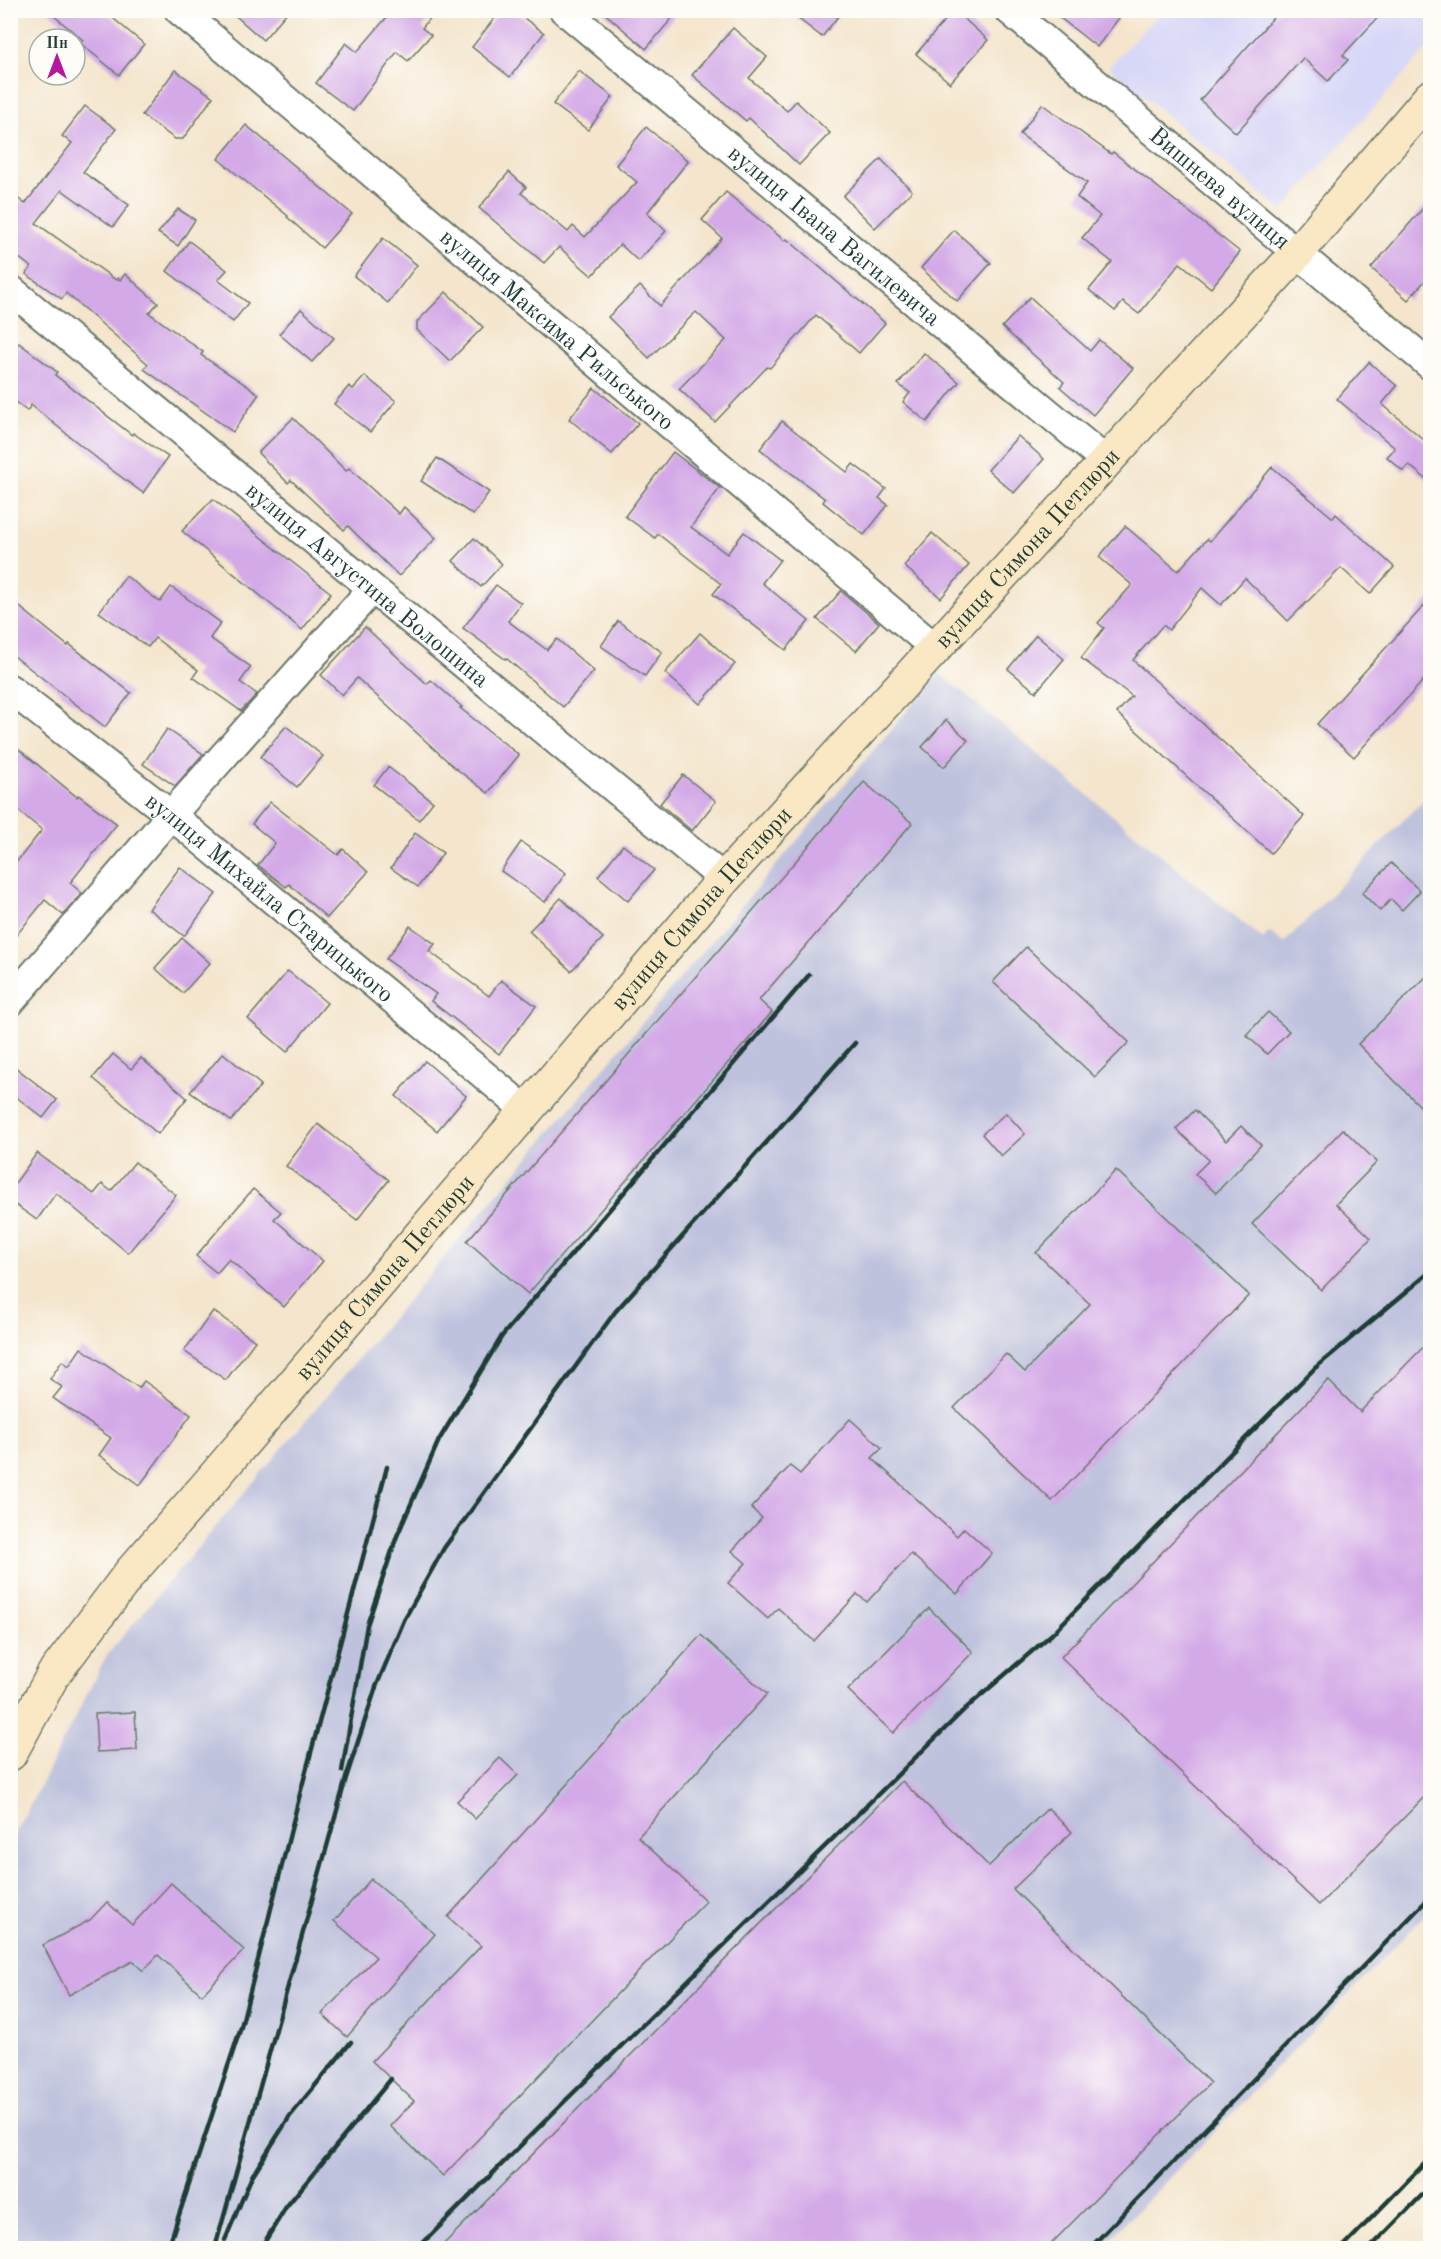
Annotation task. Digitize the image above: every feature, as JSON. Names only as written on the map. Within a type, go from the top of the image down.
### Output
[{"type":"main road","name":"вулиця Симона Петлюри","points":[[10,1754],[53,1675],[130,1573],[724,879],[1297,253],[1431,97]]},
{"type":"street","name":"вулиця Максима Рильського","points":[[179,10],[935,648]]},
{"type":"street","name":"вулиця Івана Вагилевича","points":[[564,10],[1106,461]]},
{"type":"street","name":"Вишнева вулиця","points":[[1009,10],[1431,365]]},
{"type":"street","name":"вулиця Августина Волошина","points":[[10,289],[724,879]]},
{"type":"street","points":[[10,1002],[171,815],[372,589]]},
{"type":"street","name":"вулиця Михайла Старицького","points":[[10,689],[171,815],[526,1110]]},
{"type":"shaded area","points":[[1161,11],[1430,11],[1430,45],[1282,211],[1109,67]]},
{"type":"shaded area","points":[[939,673],[1263,939],[1269,932],[1284,943],[1430,793],[1430,1910],[1101,2248],[11,2248],[10,1844],[107,1655]]},
{"type":"building","points":[[47,10],[103,10],[144,44],[119,75],[87,49],[87,27],[67,27]]},
{"type":"building","points":[[229,10],[289,10],[263,40]]},
{"type":"building","points":[[393,10],[436,10],[422,28],[431,35],[408,61],[397,52],[353,111],[316,83],[346,43],[357,52]]},
{"type":"building","points":[[501,10],[513,10],[544,33],[510,77],[472,47]]},
{"type":"building","points":[[601,10],[679,10],[646,49]]},
{"type":"building","points":[[787,10],[843,10],[822,37]]},
{"type":"building","points":[[954,10],[988,40],[950,83],[916,54]]},
{"type":"building","points":[[1050,10],[1125,10],[1097,47]]},
{"type":"building","points":[[1280,10],[1385,10],[1343,55],[1348,60],[1328,81],[1303,58],[1236,133],[1200,100]]},
{"type":"building","points":[[733,28],[767,57],[749,78],[787,111],[796,101],[830,133],[799,165],[749,118],[746,121],[692,75]]},
{"type":"building","points":[[175,70],[213,97],[183,139],[175,139],[142,115]]},
{"type":"building","points":[[579,71],[613,97],[588,130],[553,104]]},
{"type":"building","points":[[1042,104],[1111,154],[1113,152],[1240,252],[1211,288],[1180,263],[1139,314],[1123,302],[1115,311],[1089,290],[1112,262],[1082,238],[1100,216],[1077,197],[1087,183],[1020,134]]},
{"type":"building","points":[[85,106],[116,129],[83,172],[129,205],[113,227],[62,190],[36,223],[116,280],[118,278],[120,280],[125,274],[158,303],[149,313],[203,352],[201,355],[259,394],[233,432],[144,369],[148,364],[66,293],[62,299],[26,274],[31,267],[10,251],[10,192],[25,204],[72,143],[62,136]]},
{"type":"building","points":[[246,125],[352,214],[322,248],[288,216],[218,159]]},
{"type":"building","points":[[646,127],[688,161],[647,213],[666,231],[638,261],[620,244],[592,276],[559,247],[544,263],[479,208],[509,172],[526,187],[521,193],[568,232],[573,226],[585,237],[637,182],[616,165]]},
{"type":"building","points":[[881,159],[912,191],[875,228],[843,196]]},
{"type":"building","points":[[726,192],[785,241],[787,239],[885,323],[859,353],[816,315],[770,368],[767,367],[715,422],[679,389],[726,340],[696,312],[649,358],[608,317],[640,286],[660,306],[722,238],[702,220]]},
{"type":"building","points":[[1431,199],[1431,274],[1408,300],[1371,268]]},
{"type":"building","points":[[178,209],[195,220],[178,246],[158,233]]},
{"type":"building","points":[[954,230],[991,263],[957,301],[921,268]]},
{"type":"building","points":[[383,238],[417,265],[388,303],[354,276]]},
{"type":"building","points":[[189,241],[227,270],[218,280],[248,303],[233,322],[167,271]]},
{"type":"building","points":[[446,292],[483,327],[450,361],[417,330],[417,322]]},
{"type":"building","points":[[1030,297],[1090,351],[1099,340],[1133,368],[1093,415],[1060,387],[1064,382],[1002,327]]},
{"type":"building","points":[[301,309],[334,338],[312,362],[279,334]]},
{"type":"building","points":[[19,343],[57,372],[55,375],[132,435],[133,433],[168,457],[143,493],[31,405],[27,411],[10,398],[10,354]]},
{"type":"building","points":[[924,353],[959,382],[927,422],[903,402],[910,393],[898,384]]},
{"type":"building","points":[[1369,362],[1397,386],[1382,404],[1431,446],[1431,483],[1409,465],[1403,471],[1387,457],[1395,448],[1337,399]]},
{"type":"building","points":[[365,376],[396,401],[370,432],[334,404],[349,386],[353,389]]},
{"type":"building","points":[[594,388],[638,423],[612,454],[569,419]]},
{"type":"building","points":[[293,418],[346,471],[349,468],[399,514],[404,507],[436,538],[399,576],[348,526],[344,530],[291,480],[288,483],[258,453]]},
{"type":"building","points":[[782,421],[847,472],[853,464],[886,489],[879,498],[888,505],[864,535],[823,502],[825,499],[760,449]]},
{"type":"building","points":[[1018,436],[1044,459],[1014,493],[988,470]]},
{"type":"building","points":[[673,452],[720,488],[691,527],[727,554],[744,532],[780,560],[762,583],[809,621],[786,650],[713,594],[721,584],[658,534],[655,538],[625,516]]},
{"type":"building","points":[[437,458],[489,492],[473,515],[421,481]]},
{"type":"building","points":[[1272,467],[1333,518],[1336,514],[1394,567],[1370,594],[1341,568],[1288,621],[1245,578],[1221,605],[1202,588],[1169,630],[1163,625],[1133,660],[1304,816],[1271,853],[1117,713],[1132,696],[1081,658],[1104,628],[1098,623],[1132,585],[1099,557],[1125,526],[1178,571],[1207,539],[1210,541]]},
{"type":"building","points":[[213,499],[331,593],[302,630],[182,531]]},
{"type":"building","points":[[932,533],[969,565],[941,598],[904,566]]},
{"type":"building","points":[[474,538],[502,564],[481,587],[453,561]]},
{"type":"building","points":[[126,576],[160,602],[171,587],[221,623],[210,638],[251,667],[240,682],[257,694],[241,711],[193,677],[198,670],[155,638],[148,647],[99,612]]},
{"type":"building","points":[[496,585],[521,603],[508,621],[547,650],[557,639],[594,671],[563,707],[506,658],[463,628]]},
{"type":"building","points":[[841,591],[879,623],[856,651],[817,619]]},
{"type":"building","points":[[1431,598],[1431,672],[1354,757],[1317,724]]},
{"type":"building","points":[[10,599],[131,693],[105,727],[10,653]]},
{"type":"building","points":[[618,621],[662,652],[645,676],[601,646]]},
{"type":"building","points":[[365,627],[427,684],[431,680],[462,707],[460,708],[519,755],[488,793],[454,767],[357,678],[342,695],[321,675]]},
{"type":"building","points":[[700,633],[735,664],[700,704],[665,673]]},
{"type":"building","points":[[1036,635],[1064,659],[1036,692],[1008,669]]},
{"type":"building","points":[[946,720],[968,740],[944,767],[922,747]]},
{"type":"building","points":[[286,726],[323,756],[297,787],[260,757]]},
{"type":"building","points":[[167,729],[203,754],[175,786],[143,764]]},
{"type":"building","points":[[10,742],[77,797],[78,795],[117,824],[70,883],[82,893],[63,915],[45,900],[10,943],[10,870],[42,830],[10,804]]},
{"type":"building","points":[[388,767],[433,802],[419,820],[374,785]]},
{"type":"building","points":[[683,775],[716,801],[692,831],[660,804]]},
{"type":"building","points":[[864,782],[912,823],[759,1000],[772,1012],[528,1294],[467,1241]]},
{"type":"building","points":[[270,802],[338,855],[343,849],[368,872],[327,918],[289,884],[286,887],[258,865],[275,843],[252,824]]},
{"type":"building","points":[[415,833],[443,853],[418,887],[391,868]]},
{"type":"building","points":[[521,842],[566,873],[545,902],[501,871]]},
{"type":"building","points":[[623,845],[654,870],[628,901],[598,876]]},
{"type":"building","points":[[1391,863],[1420,891],[1402,910],[1391,899],[1380,911],[1362,893]]},
{"type":"building","points":[[180,867],[216,894],[184,936],[149,909]]},
{"type":"building","points":[[561,898],[603,938],[571,971],[529,931]]},
{"type":"building","points":[[410,926],[435,944],[429,951],[489,996],[501,980],[536,1006],[499,1054],[431,1001],[436,994],[386,959]]},
{"type":"building","points":[[182,938],[210,963],[183,993],[155,968]]},
{"type":"building","points":[[1026,947],[1129,1042],[1095,1077],[993,982]]},
{"type":"building","points":[[288,971],[327,1003],[287,1052],[248,1019]]},
{"type":"building","points":[[1431,972],[1431,1117],[1358,1044]]},
{"type":"building","points":[[1268,1012],[1289,1031],[1267,1054],[1246,1035]]},
{"type":"building","points":[[223,1053],[261,1085],[231,1121],[190,1092]]},
{"type":"building","points":[[113,1054],[131,1069],[141,1058],[187,1098],[158,1134],[93,1078]]},
{"type":"building","points":[[425,1061],[466,1096],[437,1131],[396,1096]]},
{"type":"building","points":[[10,1063],[57,1100],[43,1118],[10,1092]]},
{"type":"building","points":[[1195,1110],[1226,1141],[1241,1126],[1261,1145],[1216,1193],[1195,1174],[1209,1160],[1176,1129]]},
{"type":"building","points":[[1006,1113],[1025,1134],[1001,1156],[982,1134]]},
{"type":"building","points":[[318,1124],[389,1180],[357,1220],[286,1166]]},
{"type":"building","points":[[1343,1129],[1377,1162],[1336,1204],[1371,1238],[1321,1290],[1252,1224]]},
{"type":"building","points":[[37,1153],[94,1194],[102,1184],[111,1191],[135,1162],[176,1195],[128,1253],[56,1193],[37,1220],[10,1201],[10,1190]]},
{"type":"building","points":[[1116,1170],[1249,1295],[1052,1501],[954,1408],[1006,1354],[1025,1372],[1090,1304],[1036,1253]]},
{"type":"building","points":[[253,1189],[281,1212],[274,1219],[323,1261],[284,1307],[229,1259],[217,1273],[196,1256]]},
{"type":"building","points":[[213,1311],[255,1341],[226,1380],[184,1351]]},
{"type":"building","points":[[1431,1339],[1431,1790],[1319,1905],[1061,1657],[1328,1380],[1360,1412]]},
{"type":"building","points":[[81,1348],[139,1388],[144,1381],[191,1415],[140,1485],[99,1455],[111,1438],[53,1398],[62,1387],[50,1379],[62,1361],[69,1366]]},
{"type":"building","points":[[850,1419],[882,1448],[872,1458],[957,1536],[964,1528],[992,1553],[957,1594],[911,1554],[867,1602],[857,1594],[814,1641],[778,1608],[768,1619],[728,1583],[746,1563],[732,1551],[762,1518],[751,1508],[790,1466],[800,1474]]},
{"type":"building","points":[[929,1608],[973,1652],[893,1733],[848,1690]]},
{"type":"building","points":[[701,1635],[767,1694],[638,1837],[706,1901],[443,2176],[390,2126],[414,2101],[372,2061],[481,1946],[448,1917]]},
{"type":"building","points":[[135,1712],[137,1750],[97,1752],[95,1714]]},
{"type":"building","points":[[500,1758],[518,1775],[475,1819],[457,1801]]},
{"type":"building","points":[[902,1781],[989,1866],[1048,1808],[1072,1832],[1013,1889],[1210,2083],[1047,2248],[440,2248]]},
{"type":"building","points":[[371,1879],[435,1934],[347,2037],[322,2014],[376,1957],[334,1921]]},
{"type":"building","points":[[171,1883],[244,1950],[202,1995],[158,1955],[143,1971],[133,1961],[69,1995],[43,1945],[90,1920],[107,1902],[132,1925]]},
{"type":"railway","points":[[342,1771],[367,1625],[397,1536],[439,1440],[502,1336],[809,975]]},
{"type":"railway","points":[[215,2248],[346,1778],[376,1687],[405,1618],[444,1548],[615,1312],[855,1043]]},
{"type":"railway","points":[[418,2248],[964,1710],[1052,1634],[1315,1368],[1430,1272]]},
{"type":"railway","points":[[168,2248],[241,2027],[387,1467]]},
{"type":"railway","points":[[1090,2248],[1430,1897]]},
{"type":"railway","points":[[225,2240],[252,2176],[290,2116],[351,2042]]},
{"type":"railway","points":[[261,2248],[286,2207],[391,2079]]},
{"type":"railway","points":[[1342,2248],[1430,2158]]},
{"type":"railway","points":[[1370,2248],[1430,2187]]},
{"type":"railway","points":[[1426,2248],[1430,2243]]}]
